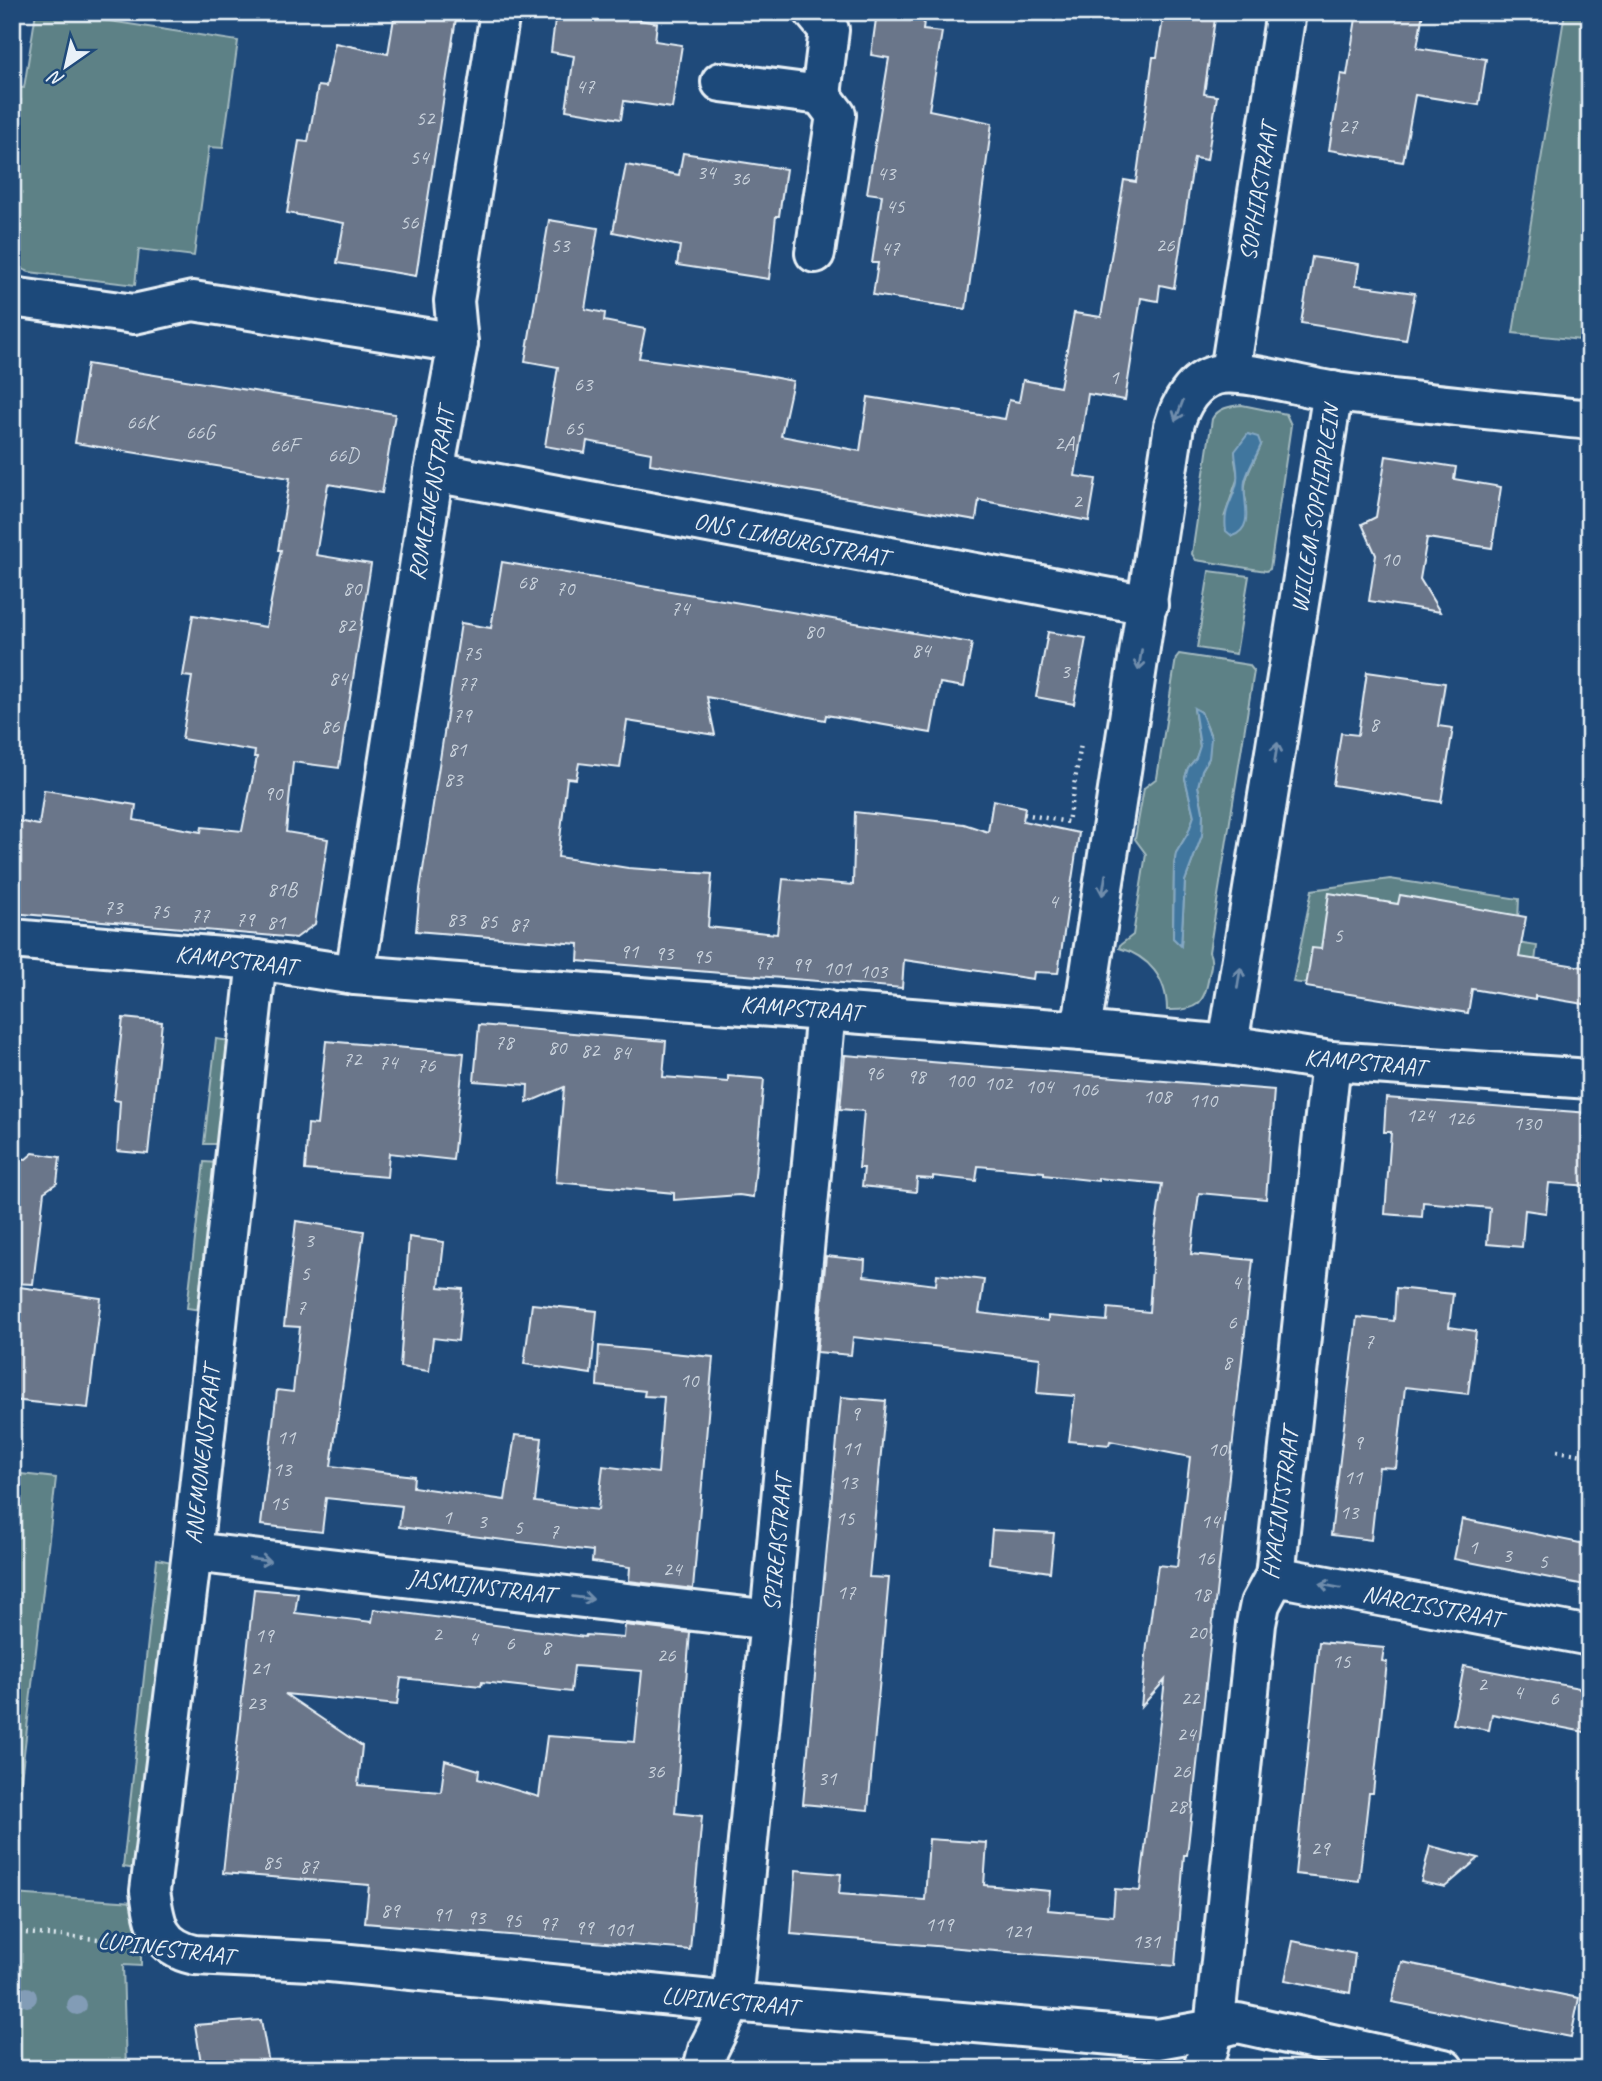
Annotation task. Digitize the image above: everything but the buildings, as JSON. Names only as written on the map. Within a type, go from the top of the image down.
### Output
[{"type":"street","name":"ROMEINENSTRAAT","points":[[355,975],[434,472],[458,343],[454,301],[500,12]]},
{"type":"street","points":[[814,12],[829,30],[821,95],[836,115],[815,253]]},
{"type":"street","name":"SOPHIASTRAAT","points":[[1230,372],[1286,12]]},
{"type":"street","points":[[721,82],[821,95]]},
{"type":"street","points":[[12,297],[134,314],[193,301],[458,343]]},
{"type":"street","points":[[1081,1031],[1179,409],[1185,397],[1199,385],[1213,376],[1230,372]]},
{"type":"street","name":"WILLEM-SOPHIAPLEIN","points":[[1228,1045],[1334,391],[1230,372]]},
{"type":"street","points":[[1334,391],[1590,421]]},
{"type":"street","name":"ONS LIMBURGSTRAAT","points":[[434,472],[1148,605]]},
{"type":"street","name":"KAMPSTRAAT","points":[[12,939],[257,960],[355,975],[1081,1031],[1228,1045],[1331,1061],[1590,1079]]},
{"type":"street","name":"ANEMONENSTRAAT","points":[[169,1945],[159,1929],[150,1891],[192,1552],[257,960]]},
{"type":"street","name":"SPIREASTRAAT","points":[[703,2069],[708,2050],[732,2002],[826,1010]]},
{"type":"street","name":"HYACINTSTRAAT","points":[[1203,2069],[1214,2029],[1256,1624],[1261,1604],[1275,1576],[1331,1061]]},
{"type":"street","name":"JASMIJNSTRAAT","points":[[192,1552],[770,1620]]},
{"type":"street","name":"NARCISSTRAAT","points":[[1275,1576],[1590,1636]]},
{"type":"street","name":"LUPINESTRAAT","points":[[169,1945],[195,1955],[330,1962],[732,2002],[1158,2039],[1238,2023],[1444,2069]]},
{"type":"path","points":[[1024,814],[1068,822],[1081,744]]},
{"type":"path","points":[[1557,1451],[1590,1456]]},
{"type":"path","name":"LUPINESTRAAT","points":[[12,1932],[169,1945]]},
{"type":"green space","points":[[36,12],[52,12],[238,41],[223,148],[209,147],[194,256],[139,249],[135,285],[29,272],[22,269],[14,258],[12,167],[21,100],[12,98],[12,87],[24,88]]},
{"type":"green space","points":[[1565,12],[1590,12],[1590,341],[1513,333]]},
{"type":"green space","points":[[1242,405],[1286,414],[1291,425],[1270,569],[1266,571],[1196,560],[1192,554],[1212,419],[1221,410]],"holes":[[[1261,445],[1246,479],[1246,501],[1225,515],[1238,477],[1235,460]]]},
{"type":"green space","points":[[1209,571],[1249,576],[1236,654],[1197,648]]},
{"type":"green space","points":[[1179,654],[1249,665],[1254,671],[1209,952],[1211,964],[1205,993],[1198,1004],[1192,1007],[1167,1010],[1164,988],[1154,970],[1139,957],[1119,948],[1133,935],[1146,854],[1135,839],[1144,788],[1157,778],[1176,658]],"holes":[[[1194,709],[1201,712],[1210,734],[1209,758],[1202,770],[1198,786],[1203,812],[1202,835],[1185,881],[1181,945],[1173,938],[1174,866],[1176,853],[1194,816],[1185,778],[1200,747]]]},
{"type":"green space","points":[[1390,879],[1519,899],[1517,943],[1537,946],[1531,992],[1465,982],[1458,1006],[1293,982],[1312,890]]},
{"type":"green space","points":[[216,1039],[231,1041],[220,1144],[204,1144]]},
{"type":"green space","points":[[204,1162],[218,1163],[201,1310],[187,1308]]},
{"type":"green space","points":[[12,1473],[56,1478],[12,1857]]},
{"type":"green space","points":[[157,1559],[172,1562],[136,1869],[123,1867]]},
{"type":"green space","points":[[12,1894],[135,1902],[138,1926],[135,1933],[144,1953],[141,1954],[141,1966],[123,1965],[126,2069],[12,2069]]},
{"type":"water","points":[[1248,434],[1258,437],[1261,445],[1245,481],[1246,520],[1240,532],[1232,536],[1226,531],[1225,524],[1237,482],[1235,451]]},
{"type":"water","points":[[1194,708],[1201,712],[1211,738],[1209,758],[1202,770],[1198,786],[1203,812],[1202,835],[1185,881],[1181,946],[1173,938],[1174,866],[1176,853],[1194,816],[1185,778],[1200,746]]}]
